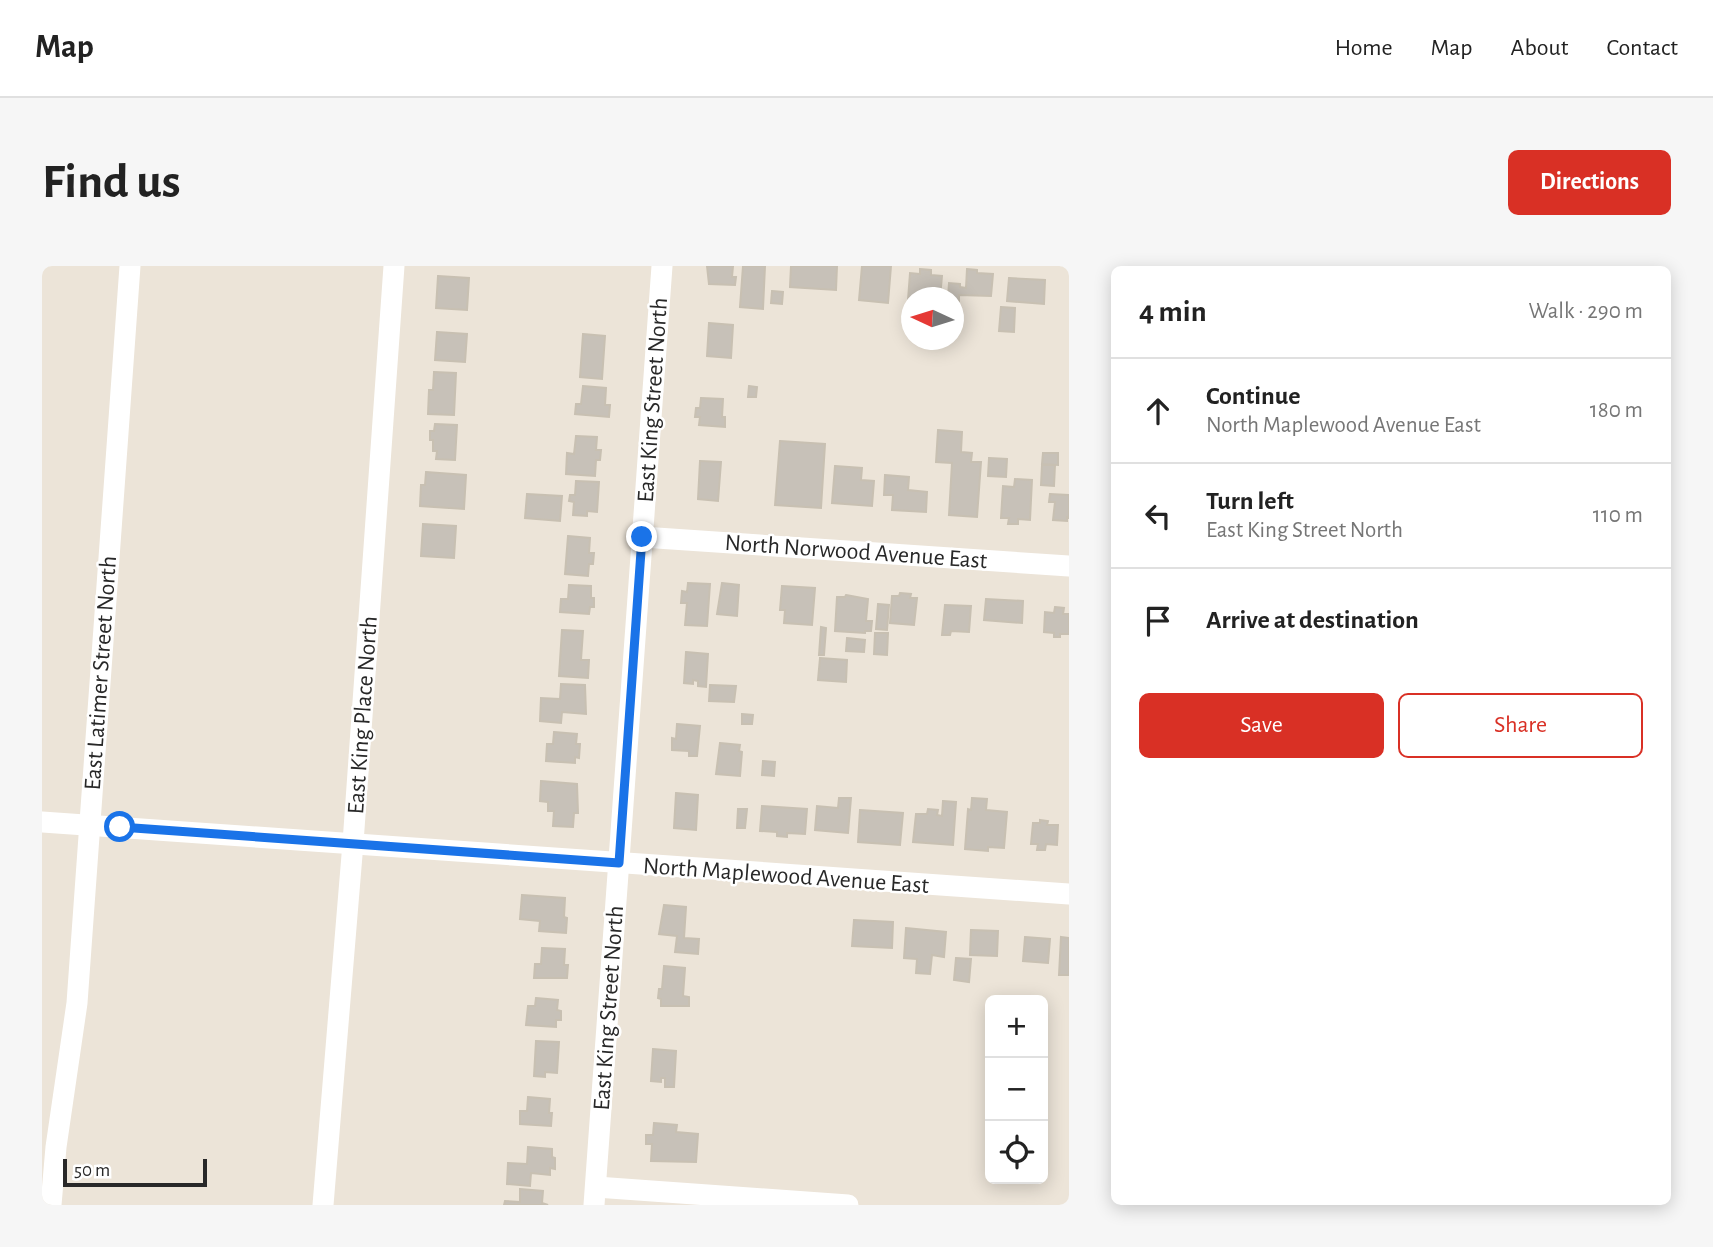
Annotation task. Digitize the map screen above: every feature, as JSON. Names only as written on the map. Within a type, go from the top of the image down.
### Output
[{"type":"street","name":"East Latimer Street North","points":[[51,1205],[56,1147],[77,1003],[130,266]]},
{"type":"street","name":"East King Place North","points":[[323,1205],[394,266]]},
{"type":"street","name":"East King Street North","points":[[595,1196],[662,266]]},
{"type":"street","name":"North Norwood Avenue East","points":[[642,537],[1069,566]]},
{"type":"street","name":"North Maplewood Avenue East","points":[[42,822],[1069,894]]},
{"type":"street","points":[[595,1196],[848,1205]]},
{"type":"building","points":[[707,266],[733,266],[732,277],[736,277],[735,285],[709,284]]},
{"type":"building","points":[[743,266],[765,266],[763,309],[740,307]]},
{"type":"building","points":[[791,266],[837,266],[836,290],[790,287]]},
{"type":"building","points":[[862,266],[891,266],[888,303],[859,300]]},
{"type":"building","points":[[920,269],[931,270],[931,275],[942,276],[941,287],[909,287],[910,273],[920,274]]},
{"type":"building","points":[[967,269],[993,274],[991,296],[964,295]]},
{"type":"building","points":[[438,276],[469,278],[467,310],[436,308]]},
{"type":"building","points":[[1009,278],[1045,280],[1044,304],[1007,301]]},
{"type":"building","points":[[949,283],[960,284],[960,287],[949,287]]},
{"type":"building","points":[[772,291],[783,292],[782,304],[771,303]]},
{"type":"building","points":[[1001,307],[1015,308],[1014,332],[999,331]]},
{"type":"building","points":[[709,323],[733,325],[731,358],[707,356]]},
{"type":"building","points":[[437,332],[467,334],[465,362],[435,360]]},
{"type":"building","points":[[583,334],[605,336],[602,379],[580,377]]},
{"type":"building","points":[[434,372],[456,373],[454,415],[428,414],[429,390],[433,390]]},
{"type":"building","points":[[583,386],[606,388],[605,405],[610,405],[609,417],[575,414],[576,404],[581,404]]},
{"type":"building","points":[[749,386],[757,387],[756,397],[748,397]]},
{"type":"building","points":[[701,398],[723,399],[722,417],[725,417],[725,427],[699,425],[700,417],[695,417]]},
{"type":"building","points":[[435,424],[457,425],[455,460],[436,459],[437,451],[433,451],[433,440],[430,440],[430,431],[434,431]]},
{"type":"building","points":[[938,430],[962,432],[961,452],[972,453],[971,462],[981,462],[977,517],[949,515],[952,463],[936,462]]},
{"type":"building","points":[[576,436],[597,437],[596,450],[601,450],[600,460],[596,460],[595,476],[566,474],[567,453],[574,454]]},
{"type":"building","points":[[780,441],[825,444],[821,508],[775,505]]},
{"type":"building","points":[[1043,453],[1058,453],[1058,465],[1042,464]]},
{"type":"building","points":[[989,458],[1007,459],[1006,477],[988,476]]},
{"type":"building","points":[[700,461],[721,462],[718,501],[698,499]]},
{"type":"building","points":[[1042,465],[1055,465],[1054,486],[1041,485]]},
{"type":"building","points":[[835,466],[862,468],[861,480],[874,481],[872,506],[832,503]]},
{"type":"building","points":[[426,472],[466,475],[464,509],[420,506],[421,485],[425,485]]},
{"type":"building","points":[[885,475],[909,477],[908,490],[927,492],[926,512],[892,510],[893,495],[884,495]]},
{"type":"building","points":[[1015,479],[1032,480],[1030,520],[1018,519],[1018,524],[1008,524],[1009,518],[1001,518],[1003,486],[1014,487]]},
{"type":"building","points":[[576,481],[599,482],[597,512],[587,511],[587,516],[573,515],[574,502],[569,501],[570,495],[575,495]]},
{"type":"building","points":[[527,494],[562,496],[560,521],[525,518]]},
{"type":"building","points":[[1050,494],[1069,495],[1067,521],[1053,520],[1055,502],[1049,502]]},
{"type":"building","points":[[423,524],[456,526],[454,558],[421,556]]},
{"type":"building","points":[[568,536],[590,538],[589,553],[594,553],[588,576],[565,574]]},
{"type":"building","points":[[688,583],[710,584],[707,626],[685,625],[687,603],[681,603],[682,591],[687,592]]},
{"type":"building","points":[[722,583],[739,585],[737,616],[717,614]]},
{"type":"building","points":[[569,585],[591,586],[594,607],[590,607],[589,614],[560,612],[561,599],[568,599]]},
{"type":"building","points":[[782,586],[815,588],[812,625],[784,623],[785,610],[780,610]]},
{"type":"building","points":[[900,593],[911,594],[910,598],[917,598],[914,625],[890,623],[892,596],[899,596]]},
{"type":"building","points":[[846,595],[868,599],[866,621],[872,621],[871,631],[835,631],[837,597]]},
{"type":"building","points":[[986,599],[1023,601],[1022,623],[984,620]]},
{"type":"building","points":[[878,604],[889,605],[887,630],[876,629]]},
{"type":"building","points":[[945,605],[971,606],[969,632],[951,631],[950,635],[942,635]]},
{"type":"building","points":[[1055,607],[1064,608],[1063,614],[1069,614],[1069,634],[1060,634],[1060,637],[1044,632],[1045,612],[1054,613]]},
{"type":"building","points":[[821,627],[826,628],[824,655],[819,655]]},
{"type":"building","points":[[562,630],[583,631],[581,660],[589,660],[588,678],[559,676]]},
{"type":"building","points":[[875,633],[888,633],[887,655],[874,654]]},
{"type":"building","points":[[847,638],[865,640],[864,652],[846,651]]},
{"type":"building","points":[[686,652],[708,654],[706,687],[698,686],[698,681],[693,680],[693,684],[684,683]]},
{"type":"building","points":[[820,658],[847,660],[846,682],[818,680]]},
{"type":"building","points":[[561,684],[585,685],[586,714],[562,712],[561,723],[540,721],[541,698],[560,699]]},
{"type":"building","points":[[710,685],[736,686],[734,702],[709,701]]},
{"type":"building","points":[[742,714],[753,715],[752,724],[742,724]]},
{"type":"building","points":[[677,724],[700,726],[697,756],[689,756],[689,751],[672,750],[672,738],[676,739]]},
{"type":"building","points":[[554,732],[577,734],[576,744],[580,744],[579,758],[575,757],[575,763],[546,761],[547,744],[553,744]]},
{"type":"building","points":[[720,743],[740,745],[740,776],[716,774]]},
{"type":"building","points":[[763,761],[775,762],[774,776],[762,775]]},
{"type":"building","points":[[541,781],[577,784],[578,813],[574,813],[573,827],[553,826],[554,811],[548,811],[548,802],[540,801]]},
{"type":"building","points":[[676,793],[698,795],[696,830],[674,828]]},
{"type":"building","points":[[839,798],[851,798],[848,833],[815,830],[817,806],[838,808]]},
{"type":"building","points":[[972,798],[987,799],[986,810],[1007,812],[1004,848],[988,847],[988,851],[965,849],[968,809],[971,810]]},
{"type":"building","points":[[943,801],[956,802],[953,845],[913,842],[916,814],[927,814],[928,809],[938,810],[937,815],[942,816]]},
{"type":"building","points":[[762,806],[807,809],[805,834],[787,833],[787,837],[777,836],[777,832],[760,831]]},
{"type":"building","points":[[738,809],[747,809],[745,828],[737,828]]},
{"type":"building","points":[[860,810],[903,813],[900,845],[858,842]]},
{"type":"building","points":[[1040,820],[1048,821],[1047,825],[1058,825],[1057,845],[1046,844],[1045,850],[1037,850],[1038,844],[1031,844],[1033,823],[1040,823]]},
{"type":"building","points":[[522,895],[565,898],[566,933],[539,931],[540,921],[520,919]]},
{"type":"building","points":[[664,905],[686,907],[684,938],[699,939],[698,954],[675,952],[677,936],[659,934]]},
{"type":"building","points":[[854,920],[893,922],[892,948],[852,946]]},
{"type":"building","points":[[906,928],[946,932],[944,957],[932,955],[930,974],[916,973],[917,959],[904,958]]},
{"type":"building","points":[[971,930],[998,931],[997,956],[970,955]]},
{"type":"building","points":[[1025,937],[1050,939],[1048,963],[1023,961]]},
{"type":"building","points":[[1061,937],[1069,938],[1069,975],[1059,975]]},
{"type":"building","points":[[542,948],[565,949],[567,978],[534,978],[535,964],[541,964]]},
{"type":"building","points":[[956,958],[971,959],[969,982],[954,980]]},
{"type":"building","points":[[664,966],[685,968],[683,996],[689,997],[689,1006],[661,1006],[661,999],[658,998],[659,989],[662,989]]},
{"type":"building","points":[[536,998],[558,1000],[557,1010],[561,1011],[561,1020],[556,1020],[556,1027],[526,1025],[528,1006],[535,1006]]},
{"type":"building","points":[[536,1041],[559,1042],[557,1073],[545,1072],[545,1077],[534,1076]]},
{"type":"building","points":[[653,1049],[676,1051],[674,1087],[665,1087],[665,1078],[661,1078],[661,1082],[651,1081]]},
{"type":"building","points":[[528,1097],[550,1099],[551,1126],[520,1124],[520,1111],[527,1111]]},
{"type":"building","points":[[654,1123],[677,1125],[676,1132],[698,1134],[696,1162],[651,1161],[652,1144],[646,1144],[646,1135],[653,1135]]},
{"type":"building","points":[[528,1147],[552,1149],[555,1169],[550,1168],[550,1175],[531,1173],[530,1186],[507,1184],[508,1163],[527,1164]]},
{"type":"building","points":[[520,1189],[543,1191],[542,1203],[548,1205],[504,1205],[505,1201],[520,1202]]},
{"type":"route","points":[[120,827],[619,863],[642,537]]}]
